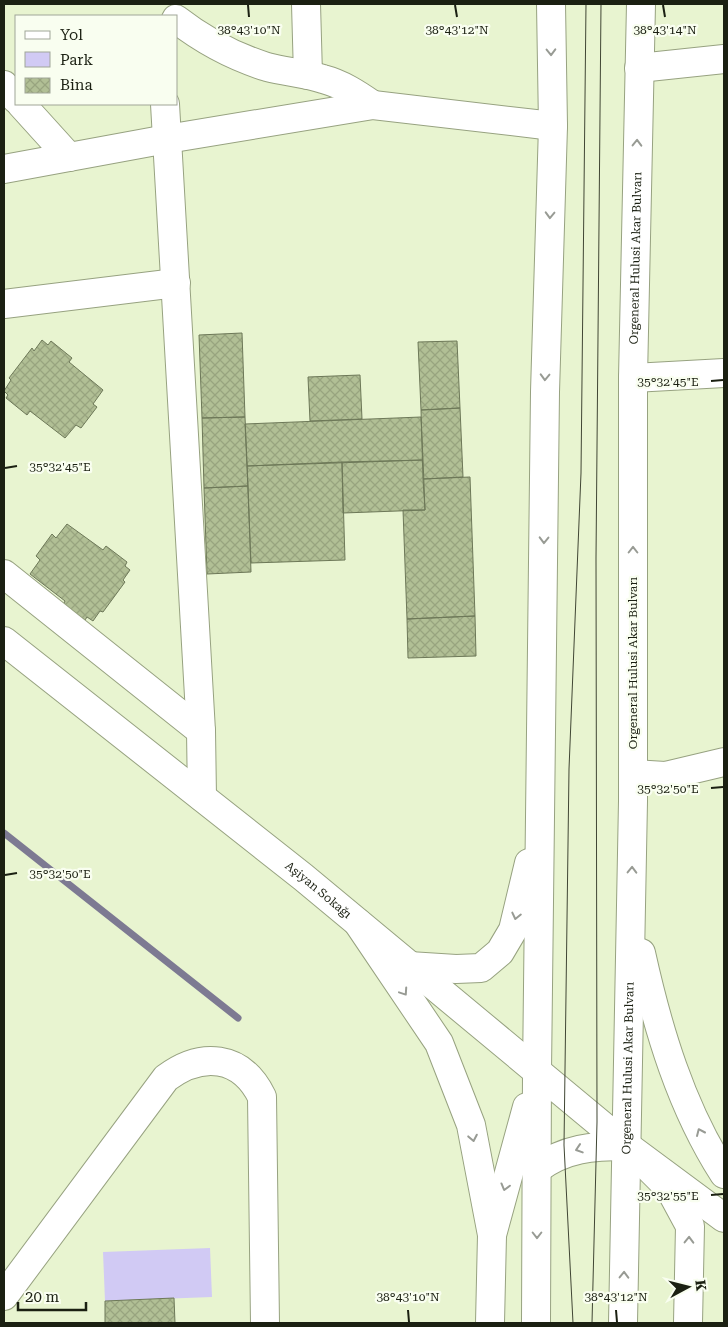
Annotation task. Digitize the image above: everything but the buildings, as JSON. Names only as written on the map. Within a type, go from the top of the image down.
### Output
[{"type":"main road","points":[[306,4],[308,75]]},
{"type":"main road","points":[[536,1323],[545,392],[553,126],[551,4]]},
{"type":"main road","name":"Orgeneral Hulusi Akar Bulvarı","points":[[623,1323],[633,774],[632,378],[641,4]]},
{"type":"main road","points":[[178,20],[210,42],[238,56],[266,66],[308,75],[340,85],[374,105]]},
{"type":"main road","points":[[639,68],[724,59]]},
{"type":"main road","points":[[4,85],[15,98]]},
{"type":"main road","points":[[22,105],[69,157]]},
{"type":"main road","points":[[165,105],[201,731],[202,797]]},
{"type":"main road","points":[[4,169],[167,139],[374,105],[553,126]]},
{"type":"main road","points":[[4,304],[176,283]]},
{"type":"main road","points":[[632,378],[724,374]]},
{"type":"main road","points":[[4,574],[201,731]]},
{"type":"main road","name":"Aşiyan Sokağı","points":[[4,641],[358,923],[627,1146]]},
{"type":"main road","points":[[633,774],[665,776],[724,762]]},
{"type":"main road","points":[[409,966],[456,969],[481,968],[500,952],[513,930],[540,818]]},
{"type":"main road","points":[[631,910],[648,985],[672,1069],[707,1147],[724,1174]]},
{"type":"main road","points":[[358,923],[438,1043],[471,1125],[492,1235],[490,1323]]},
{"type":"main road","points":[[4,1296],[166,1078],[191,1064],[213,1061],[224,1062],[244,1072],[254,1083],[262,1097],[265,1323]]},
{"type":"main road","points":[[492,1235],[537,1072]]},
{"type":"main road","points":[[537,1169],[549,1159],[589,1146],[627,1146],[724,1218]]},
{"type":"main road","points":[[627,1146],[670,1189],[690,1226],[688,1323]]},
{"type":"green space","points":[[210,1248],[212,1297],[105,1301],[103,1252]]},
{"type":"waterway","points":[[4,833],[238,1018]]},
{"type":"tram line","points":[[573,1323],[564,1145],[569,769],[581,473],[586,4]]},
{"type":"tram line","points":[[592,1323],[597,1122],[596,558],[601,4]]}]
